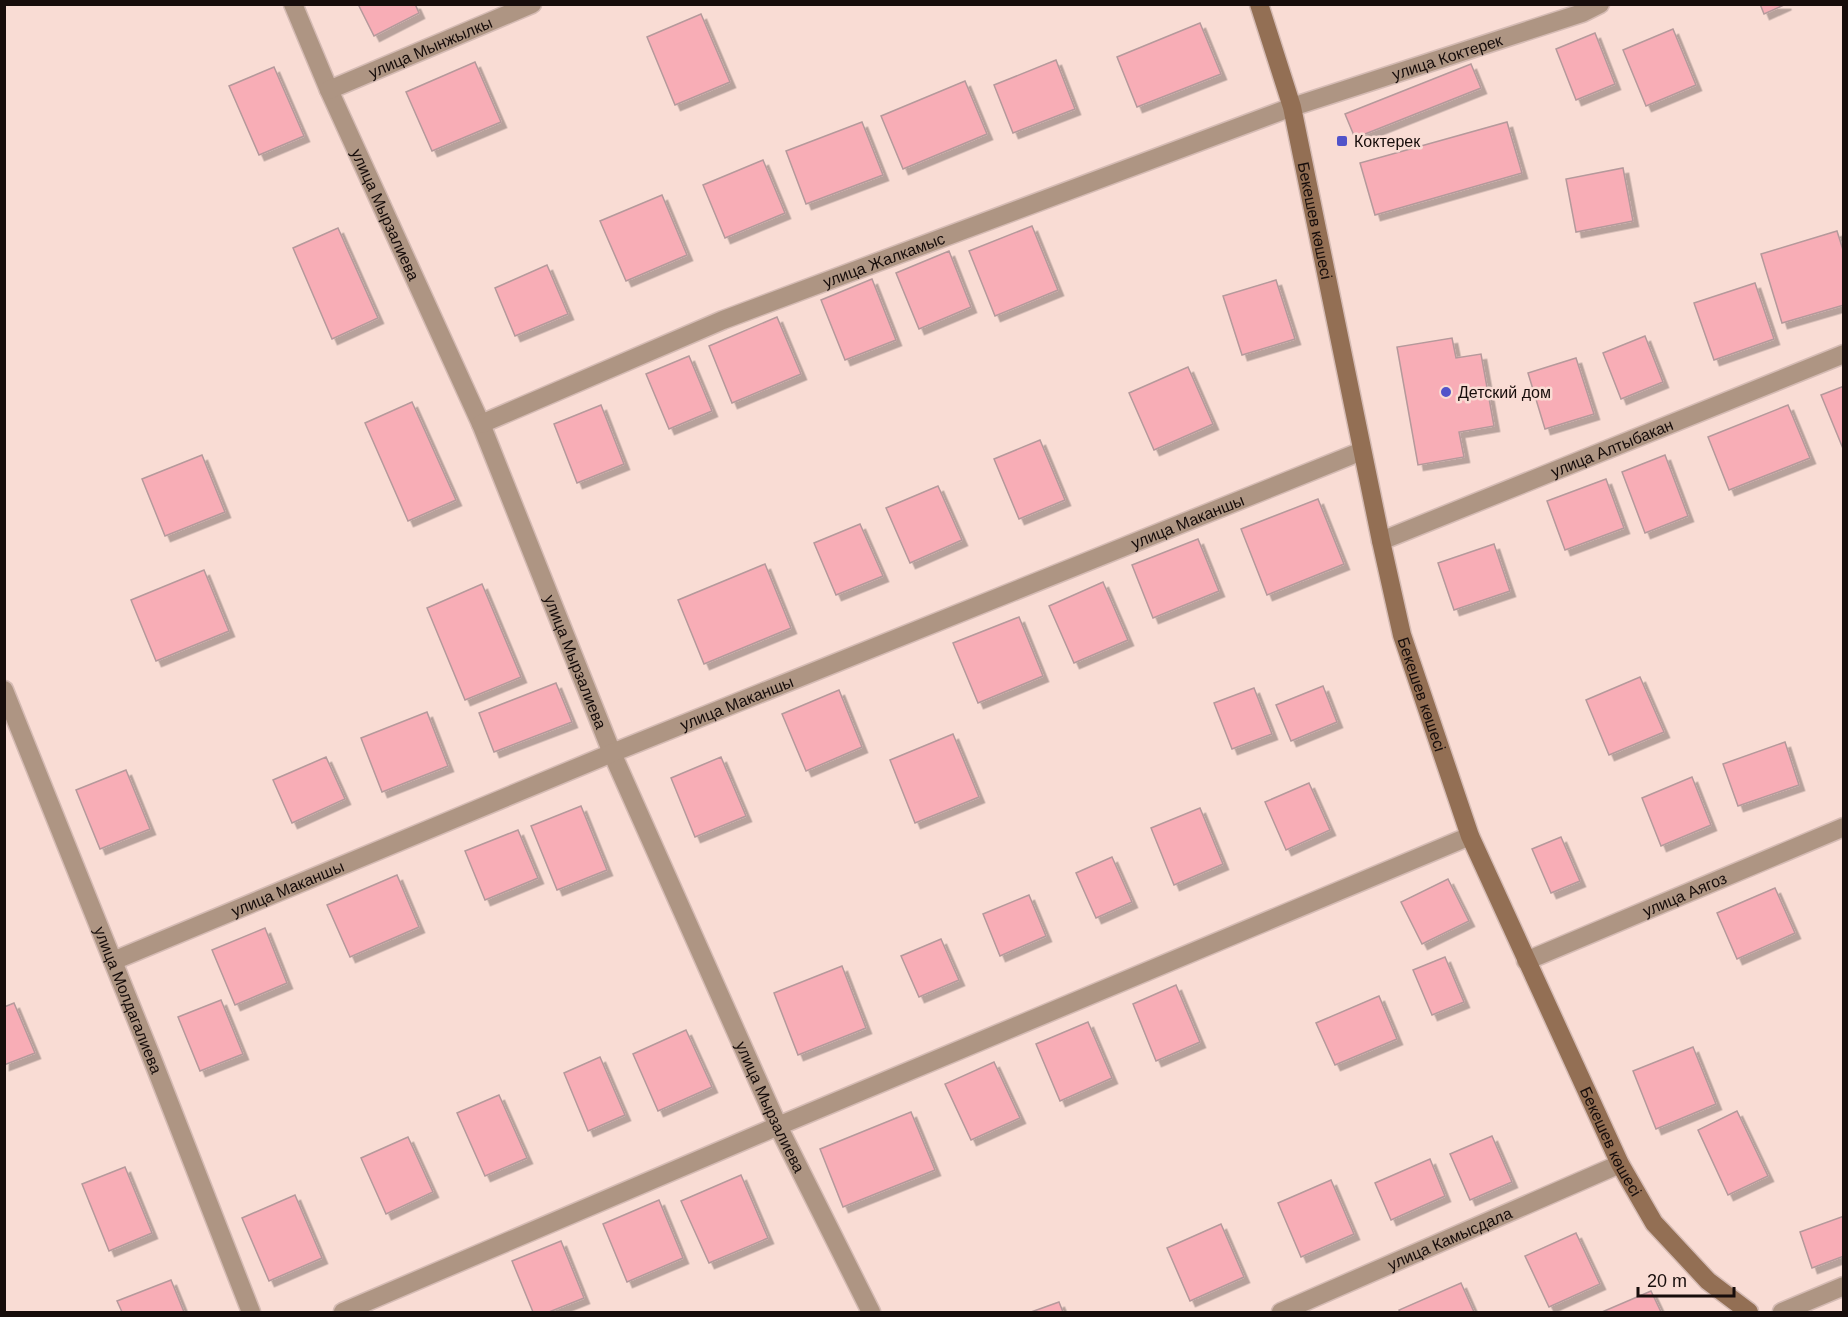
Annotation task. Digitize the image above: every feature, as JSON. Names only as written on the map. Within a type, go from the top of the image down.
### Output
[{"type":"main road","name":"Бекешев көшесі","points":[[1259,4],[1292,107],[1402,635],[1470,836],[1620,1164],[1654,1223],[1708,1281],[1749,1312]]},
{"type":"street","name":"улица Мырзалиева","points":[[293,4],[329,90],[481,424],[612,753],[778,1126],[871,1312]]},
{"type":"street","name":"улица Мынжылкы","points":[[329,90],[532,4]]},
{"type":"street","name":"улица Коктерек","points":[[1292,107],[1582,13],[1600,4]]},
{"type":"street","name":"улица Жалкамыс","points":[[481,424],[723,320],[1292,107]]},
{"type":"street","name":"улица Алтыбакан","points":[[1381,541],[1844,354]]},
{"type":"street","name":"улица Маканшы","points":[[113,961],[612,753],[1362,451]]},
{"type":"street","name":"улица Молдагалиева","points":[[4,690],[251,1312]]},
{"type":"street","name":"улица Аягоз","points":[[1526,960],[1844,827]]},
{"type":"street","points":[[344,1312],[778,1126],[1470,836]]},
{"type":"street","name":"улица Камысдала","points":[[1281,1312],[1620,1164]]},
{"type":"street","points":[[1782,1312],[1844,1286]]},
{"type":"building","points":[[358,4],[415,4],[419,13],[374,36]]},
{"type":"building","points":[[1760,4],[1786,4],[1764,14]]},
{"type":"building","points":[[701,14],[730,82],[675,105],[647,37]]},
{"type":"building","points":[[1200,23],[1221,74],[1137,107],[1117,57]]},
{"type":"building","points":[[1673,29],[1696,85],[1646,106],[1623,50]]},
{"type":"building","points":[[1595,33],[1615,84],[1576,100],[1556,49]]},
{"type":"building","points":[[1056,60],[1075,109],[1013,133],[994,85]]},
{"type":"building","points":[[475,62],[501,122],[432,151],[406,92]]},
{"type":"building","points":[[1471,64],[1481,88],[1355,138],[1345,114]]},
{"type":"building","points":[[274,67],[304,136],[259,155],[229,86]]},
{"type":"building","points":[[965,81],[987,134],[903,169],[881,116]]},
{"type":"building","points":[[862,122],[883,175],[806,204],[786,151]]},
{"type":"building","points":[[1507,122],[1522,173],[1375,215],[1360,163]]},
{"type":"building","points":[[763,160],[785,213],[725,238],[703,185]]},
{"type":"building","points":[[1623,168],[1633,221],[1576,232],[1566,179]]},
{"type":"building","points":[[662,195],[687,255],[626,281],[600,221]]},
{"type":"building","points":[[1032,226],[1058,290],[995,316],[969,251]]},
{"type":"building","points":[[338,228],[378,318],[332,339],[293,248]]},
{"type":"building","points":[[1837,231],[1844,253],[1844,305],[1782,323],[1761,254]]},
{"type":"building","points":[[949,251],[971,307],[919,329],[896,273]]},
{"type":"building","points":[[547,265],[568,314],[515,336],[495,288]]},
{"type":"building","points":[[872,279],[896,340],[845,360],[821,300]]},
{"type":"building","points":[[1276,280],[1295,339],[1242,355],[1223,296]]},
{"type":"building","points":[[1755,283],[1774,339],[1714,360],[1694,303]]},
{"type":"building","points":[[777,317],[801,374],[732,403],[709,346]]},
{"type":"building","points":[[1645,336],[1663,382],[1621,399],[1603,353]]},
{"type":"building","name":"Детский дом","points":[[1452,338],[1456,358],[1481,354],[1494,426],[1459,432],[1464,457],[1418,465],[1397,347]]},
{"type":"building","points":[[689,356],[712,411],[669,429],[646,374]]},
{"type":"building","points":[[1576,358],[1594,414],[1545,429],[1528,373]]},
{"type":"building","points":[[1188,367],[1213,424],[1154,450],[1129,393]]},
{"type":"building","points":[[1844,386],[1844,451],[1821,395]]},
{"type":"building","points":[[412,402],[456,500],[408,521],[365,423]]},
{"type":"building","points":[[601,405],[624,464],[577,483],[554,424]]},
{"type":"building","points":[[1788,405],[1810,458],[1729,490],[1708,437]]},
{"type":"building","points":[[1040,440],[1065,500],[1019,519],[994,459]]},
{"type":"building","points":[[202,455],[225,512],[165,536],[142,479]]},
{"type":"building","points":[[1665,455],[1688,516],[1645,533],[1622,472]]},
{"type":"building","points":[[1606,479],[1624,528],[1565,550],[1547,501]]},
{"type":"building","points":[[938,486],[962,540],[910,563],[886,508]]},
{"type":"building","points":[[1318,499],[1344,564],[1267,595],[1241,529]]},
{"type":"building","points":[[860,524],[883,576],[836,595],[814,543]]},
{"type":"building","points":[[1198,539],[1219,591],[1153,618],[1132,565]]},
{"type":"building","points":[[1494,544],[1510,591],[1454,610],[1438,563]]},
{"type":"building","points":[[765,564],[791,628],[704,664],[678,600]]},
{"type":"building","points":[[204,570],[229,631],[156,661],[131,600]]},
{"type":"building","points":[[1103,582],[1128,640],[1074,663],[1049,606]]},
{"type":"building","points":[[482,584],[521,677],[465,700],[427,608]]},
{"type":"building","points":[[1019,617],[1043,676],[978,703],[953,643]]},
{"type":"building","points":[[1640,677],[1664,732],[1609,755],[1586,700]]},
{"type":"building","points":[[556,683],[572,722],[494,752],[479,713]]},
{"type":"building","points":[[1323,686],[1337,722],[1291,741],[1276,705]]},
{"type":"building","points":[[1254,688],[1272,734],[1232,749],[1214,703]]},
{"type":"building","points":[[839,690],[862,747],[806,771],[782,714]]},
{"type":"building","points":[[427,712],[448,766],[382,792],[361,738]]},
{"type":"building","points":[[953,734],[979,797],[915,823],[890,760]]},
{"type":"building","points":[[1785,742],[1799,785],[1738,806],[1723,764]]},
{"type":"building","points":[[326,757],[345,799],[292,823],[273,780]]},
{"type":"building","points":[[721,757],[746,816],[695,837],[671,778]]},
{"type":"building","points":[[126,770],[150,829],[100,849],[76,790]]},
{"type":"building","points":[[1692,777],[1711,825],[1661,846],[1642,798]]},
{"type":"building","points":[[1309,783],[1330,830],[1286,850],[1265,802]]},
{"type":"building","points":[[581,806],[607,870],[557,890],[531,826]]},
{"type":"building","points":[[1200,808],[1223,864],[1174,885],[1151,828]]},
{"type":"building","points":[[518,830],[538,878],[485,900],[465,851]]},
{"type":"building","points":[[1561,837],[1580,881],[1551,893],[1532,849]]},
{"type":"building","points":[[1112,857],[1132,902],[1096,918],[1076,873]]},
{"type":"building","points":[[397,875],[419,927],[350,957],[327,905]]},
{"type":"building","points":[[1448,879],[1469,921],[1422,944],[1401,902]]},
{"type":"building","points":[[1775,888],[1795,933],[1737,959],[1717,913]]},
{"type":"building","points":[[1029,895],[1046,936],[1000,956],[983,914]]},
{"type":"building","points":[[265,928],[287,983],[235,1005],[212,950]]},
{"type":"building","points":[[941,939],[959,980],[919,997],[901,956]]},
{"type":"building","points":[[1445,957],[1464,1002],[1432,1015],[1413,970]]},
{"type":"building","points":[[842,966],[866,1028],[798,1055],[774,993]]},
{"type":"building","points":[[1176,985],[1200,1042],[1156,1061],[1133,1004]]},
{"type":"building","points":[[1379,996],[1397,1039],[1335,1065],[1316,1023]]},
{"type":"building","points":[[221,1000],[243,1054],[200,1071],[178,1017]]},
{"type":"building","points":[[14,1003],[35,1053],[4,1065],[4,1007]]},
{"type":"building","points":[[1088,1022],[1112,1078],[1060,1101],[1036,1044]]},
{"type":"building","points":[[686,1030],[712,1087],[658,1111],[633,1054]]},
{"type":"building","points":[[1693,1047],[1716,1104],[1656,1129],[1633,1071]]},
{"type":"building","points":[[600,1057],[625,1115],[588,1131],[564,1073]]},
{"type":"building","points":[[994,1062],[1020,1118],[971,1140],[945,1084]]},
{"type":"building","points":[[499,1095],[527,1158],[485,1176],[457,1113]]},
{"type":"building","points":[[1737,1111],[1768,1176],[1728,1195],[1698,1130]]},
{"type":"building","points":[[911,1112],[935,1170],[843,1207],[820,1149]]},
{"type":"building","points":[[1492,1136],[1512,1182],[1470,1200],[1450,1154]]},
{"type":"building","points":[[408,1137],[433,1192],[386,1214],[361,1158]]},
{"type":"building","points":[[1430,1159],[1445,1196],[1391,1220],[1375,1183]]},
{"type":"building","points":[[125,1167],[152,1233],[109,1251],[82,1184]]},
{"type":"building","points":[[741,1175],[768,1238],[709,1263],[681,1201]]},
{"type":"building","points":[[1331,1180],[1354,1234],[1301,1257],[1278,1203]]},
{"type":"building","points":[[295,1195],[322,1258],[269,1281],[242,1218]]},
{"type":"building","points":[[659,1200],[683,1258],[627,1282],[603,1224]]},
{"type":"building","points":[[1844,1216],[1844,1256],[1812,1268],[1800,1232]]},
{"type":"building","points":[[1221,1224],[1244,1277],[1190,1301],[1167,1248]]},
{"type":"building","points":[[1576,1233],[1600,1284],[1549,1307],[1525,1256]]},
{"type":"building","points":[[561,1241],[584,1298],[549,1312],[533,1312],[512,1261]]},
{"type":"building","points":[[171,1280],[184,1312],[122,1312],[117,1301]]},
{"type":"building","points":[[1461,1283],[1474,1312],[1400,1312],[1399,1310]]},
{"type":"building","points":[[1651,1291],[1661,1312],[1602,1312]]},
{"type":"building","points":[[1059,1302],[1063,1312],[1031,1312]]},
{"type":"place","name":"Коктерек","points":[[1342,141]]},
{"type":"place","name":"Детский дом","points":[[1446,392]]}]
